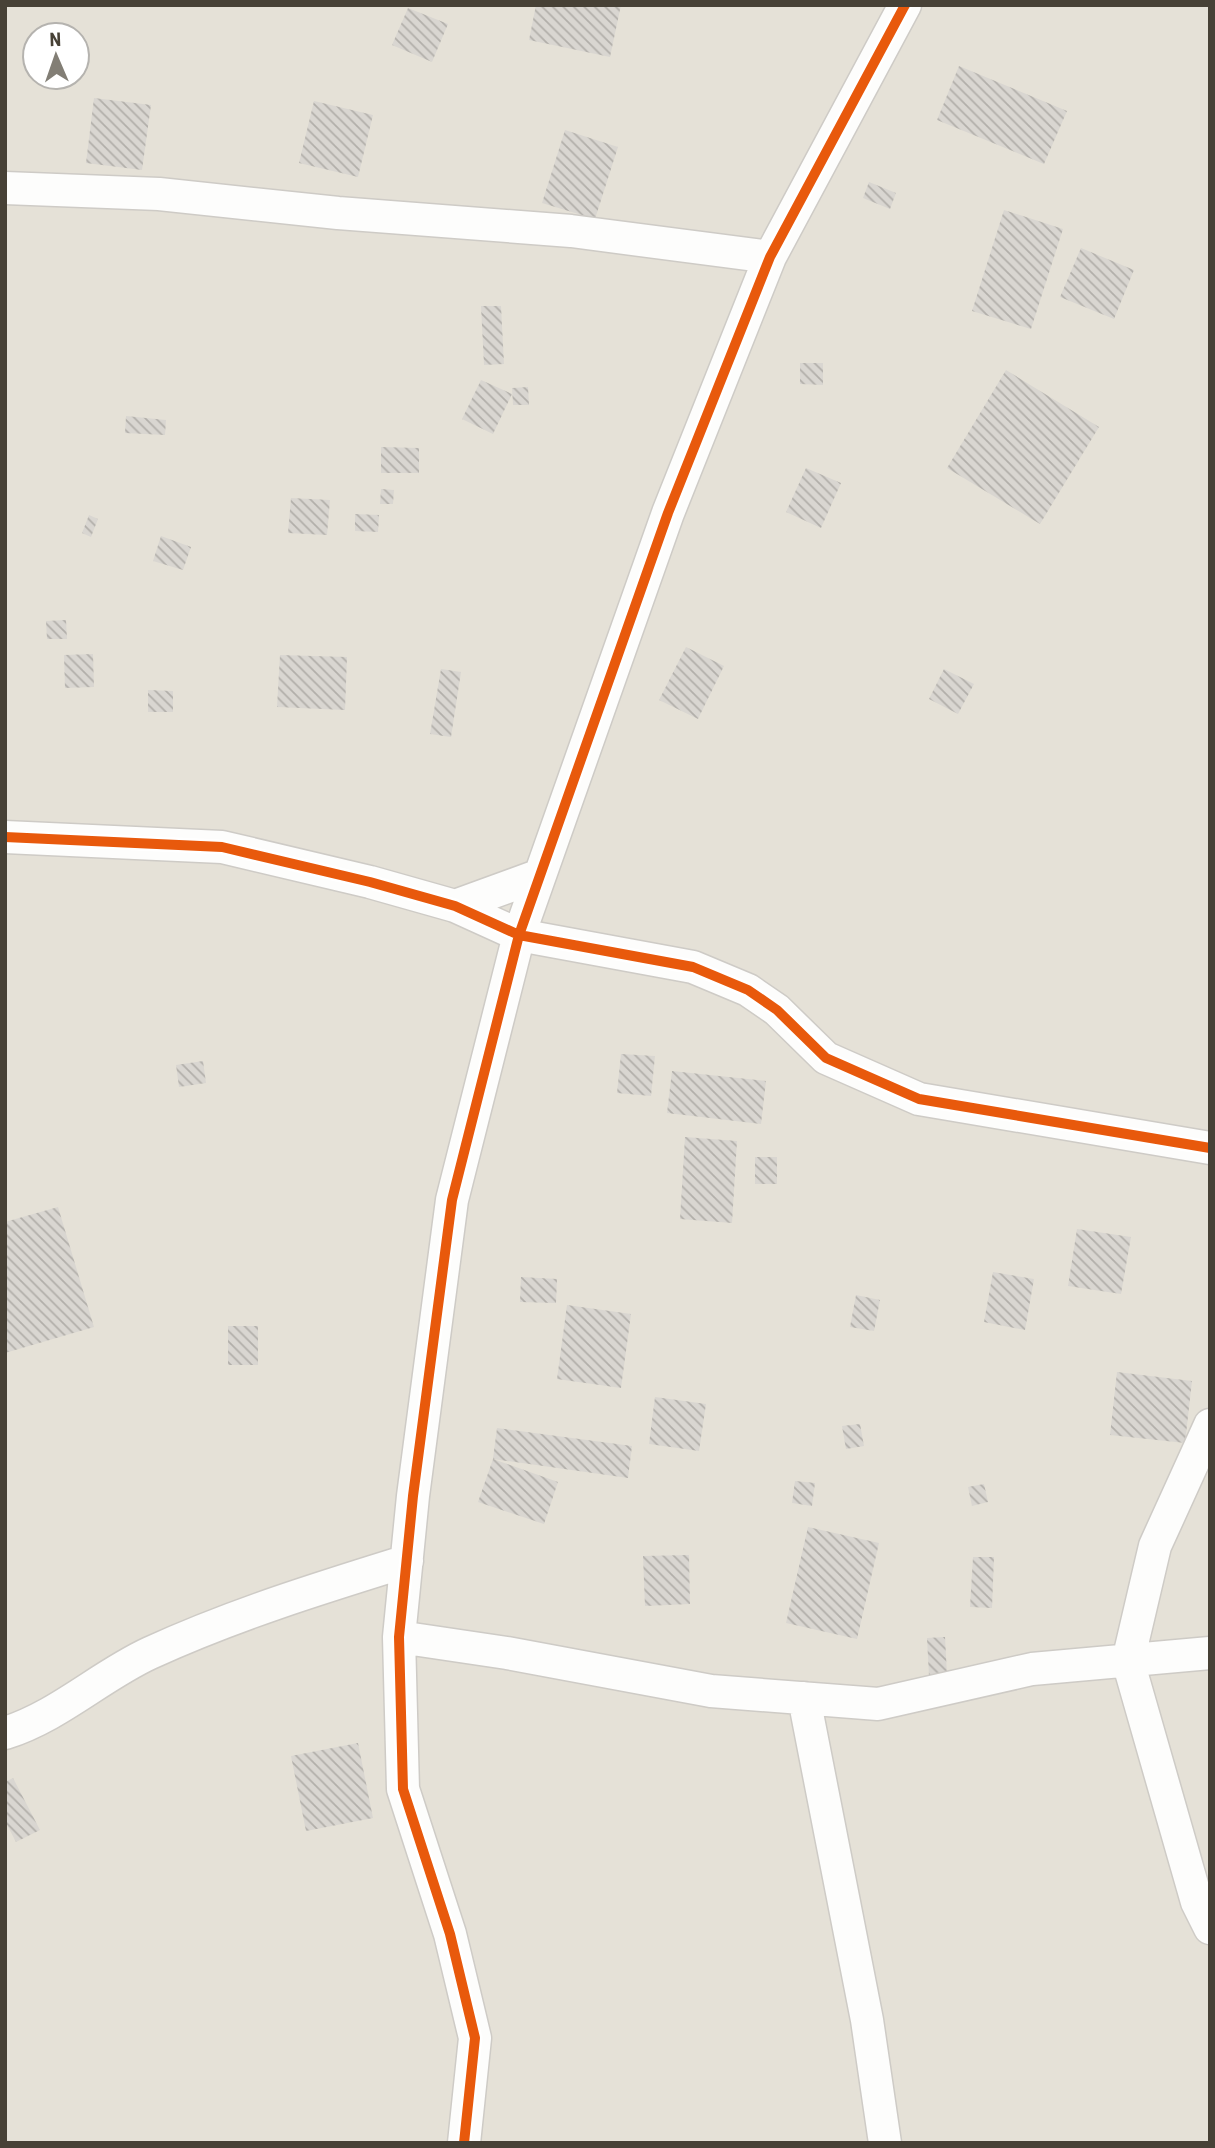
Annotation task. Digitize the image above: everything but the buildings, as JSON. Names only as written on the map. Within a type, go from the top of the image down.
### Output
[{"type":"street","points":[[464,2143],[475,2038],[450,1934],[403,1789],[399,1637],[452,1200],[519,935],[668,513],[770,257],[905,5]]},
{"type":"street","points":[[5,188],[159,194],[338,213],[571,231],[770,257]]},
{"type":"street","points":[[5,837],[222,848],[456,906],[519,935],[693,967],[748,990],[777,1010],[826,1058],[919,1099],[1210,1148]]},
{"type":"street","points":[[456,906],[540,876]]},
{"type":"street","points":[[1210,1425],[1155,1546],[1128,1661],[1197,1902],[1210,1928]]},
{"type":"street","points":[[5,1732],[31,1725],[148,1654],[260,1608],[407,1561]]},
{"type":"street","points":[[399,1637],[507,1653],[711,1691],[878,1704],[1032,1670],[1210,1653]]},
{"type":"street","points":[[804,1698],[867,2020],[885,2143]]},
{"type":"shaded area","points":[[5,5],[1210,5],[1210,2143],[5,2143]]},
{"type":"cycle path","points":[[464,2143],[475,2038],[450,1934],[403,1789],[399,1637],[413,1496],[452,1200],[519,935],[668,513],[770,257],[905,5]]},
{"type":"cycle path","points":[[5,837],[222,847],[370,882],[455,906],[519,935],[693,967],[748,990],[777,1010],[826,1058],[919,1099],[1210,1148]]}]
